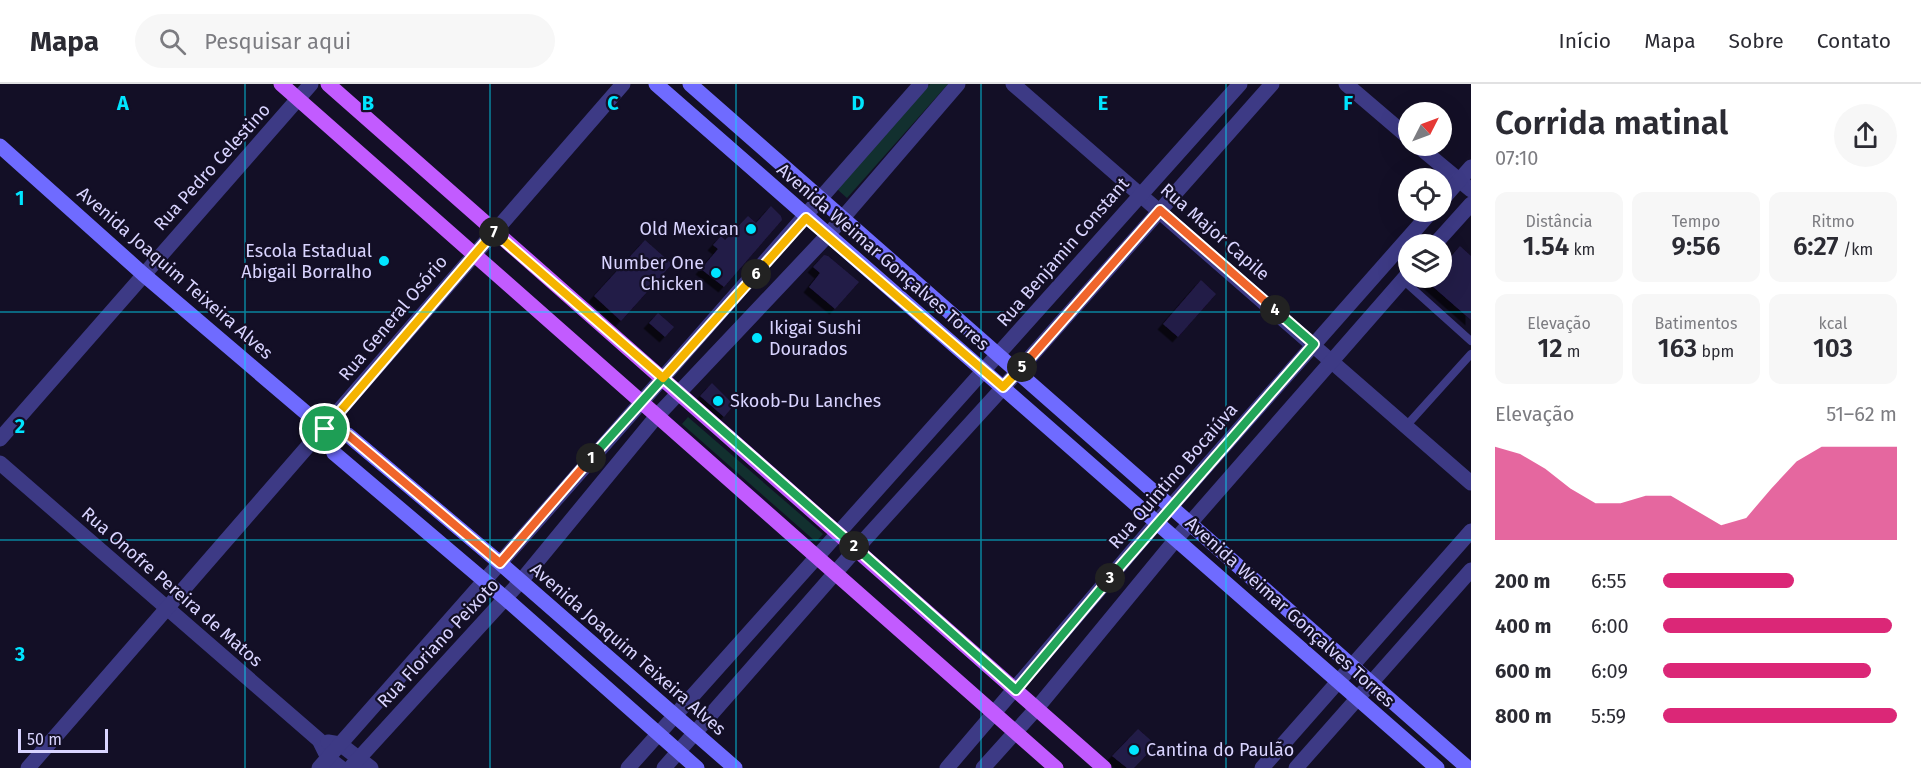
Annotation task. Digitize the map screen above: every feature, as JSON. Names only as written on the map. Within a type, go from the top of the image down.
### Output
[{"type":"main road","points":[[281,84],[1056,768]]},
{"type":"main road","points":[[328,84],[838,531],[1104,768]]},
{"type":"main road","name":"Avenida Weimar Gonçalves Torres","points":[[656,84],[806,218],[1158,521],[1437,768]]},
{"type":"main road","name":"Avenida Weimar Gonçalves Torres","points":[[690,84],[820,201],[1000,355],[1468,768]]},
{"type":"main road","name":"Avenida Joaquim Teixeira Alves","points":[[0,146],[143,274],[325,429],[348,435],[521,581],[735,768]]},
{"type":"main road","name":"Avenida Joaquim Teixeira Alves","points":[[325,429],[334,453],[506,599],[697,768]]},
{"type":"street","name":"Rua Pedro Celestino","points":[[0,439],[311,84]]},
{"type":"street","name":"Rua General Osório","points":[[28,768],[623,84]]},
{"type":"street","name":"Rua Floriano Peixoto","points":[[323,763],[640,402],[806,218],[921,84]]},
{"type":"street","name":"Rua Floriano Peixoto","points":[[355,763],[506,599],[656,417],[828,235],[958,84]]},
{"type":"street","name":"Rua Major Capile","points":[[1013,84],[1471,483]]},
{"type":"street","name":"Rua Benjamin Constant","points":[[628,768],[838,531],[1000,355],[1140,193],[1240,84]]},
{"type":"street","points":[[664,768],[856,548],[1018,371],[1272,84]]},
{"type":"street","points":[[1346,84],[1398,128]]},
{"type":"street","points":[[1430,156],[1465,185]]},
{"type":"street","points":[[1452,193],[1465,185],[1471,167]]},
{"type":"street","points":[[1444,234],[1471,204]]},
{"type":"street","name":"Rua Quintino Bocaiúva","points":[[947,768],[1171,506],[1422,222]]},
{"type":"street","points":[[983,768],[1037,708],[1177,538],[1398,286]]},
{"type":"street","name":"Rua Onofre Pereira de Matos","points":[[0,464],[319,740],[323,763],[341,768]]},
{"type":"street","points":[[1262,768],[1471,531]]},
{"type":"street","points":[[1296,768],[1471,570]]},
{"type":"street","points":[[319,740],[340,744],[355,763],[371,768]]},
{"type":"lane","points":[[1417,288],[1471,341]]},
{"type":"lane","points":[[1407,425],[1471,354]]},
{"type":"green space","points":[[930,84],[948,84],[847,198],[837,189]]},
{"type":"green space","points":[[688,417],[823,534],[816,542],[682,424]]},
{"type":"building","points":[[771,206],[782,220],[724,287],[701,269],[718,249],[713,245],[721,236],[725,240],[748,216],[756,223]]},
{"type":"building","points":[[645,240],[672,264],[621,321],[594,296]]},
{"type":"building","points":[[1460,246],[1471,256],[1471,320],[1434,288],[1452,288],[1452,255]]},
{"type":"building","points":[[824,255],[859,282],[835,309],[809,287],[820,273],[813,267]]},
{"type":"building","points":[[1201,280],[1216,294],[1178,337],[1163,324]]},
{"type":"building","points":[[658,313],[674,327],[665,337],[649,323]]},
{"type":"building","name":"Skoob-Du Lanches","points":[[712,383],[734,405],[724,417],[700,396]]},
{"type":"building","name":"Cantina do Paulão","points":[[1138,729],[1156,745],[1134,768],[1127,768],[1112,756]]},
{"type":"place","name":"Old Mexican","points":[[751,229]]},
{"type":"place","name":"Escola Estadual Abigail Borralho","points":[[384,261]]},
{"type":"place","name":"Number One Chicken","points":[[716,273]]},
{"type":"place","name":"Ikigai Sushi Dourados","points":[[757,338]]},
{"type":"place","name":"Skoob-Du Lanches","points":[[718,401]]},
{"type":"place","name":"Cantina do Paulão","points":[[1134,750]]},
{"type":"route","points":[[325,429],[348,435],[500,563],[663,378],[1016,690],[1158,521],[1314,344],[1160,210],[1003,387],[806,218],[663,378],[494,231],[325,429]]}]
